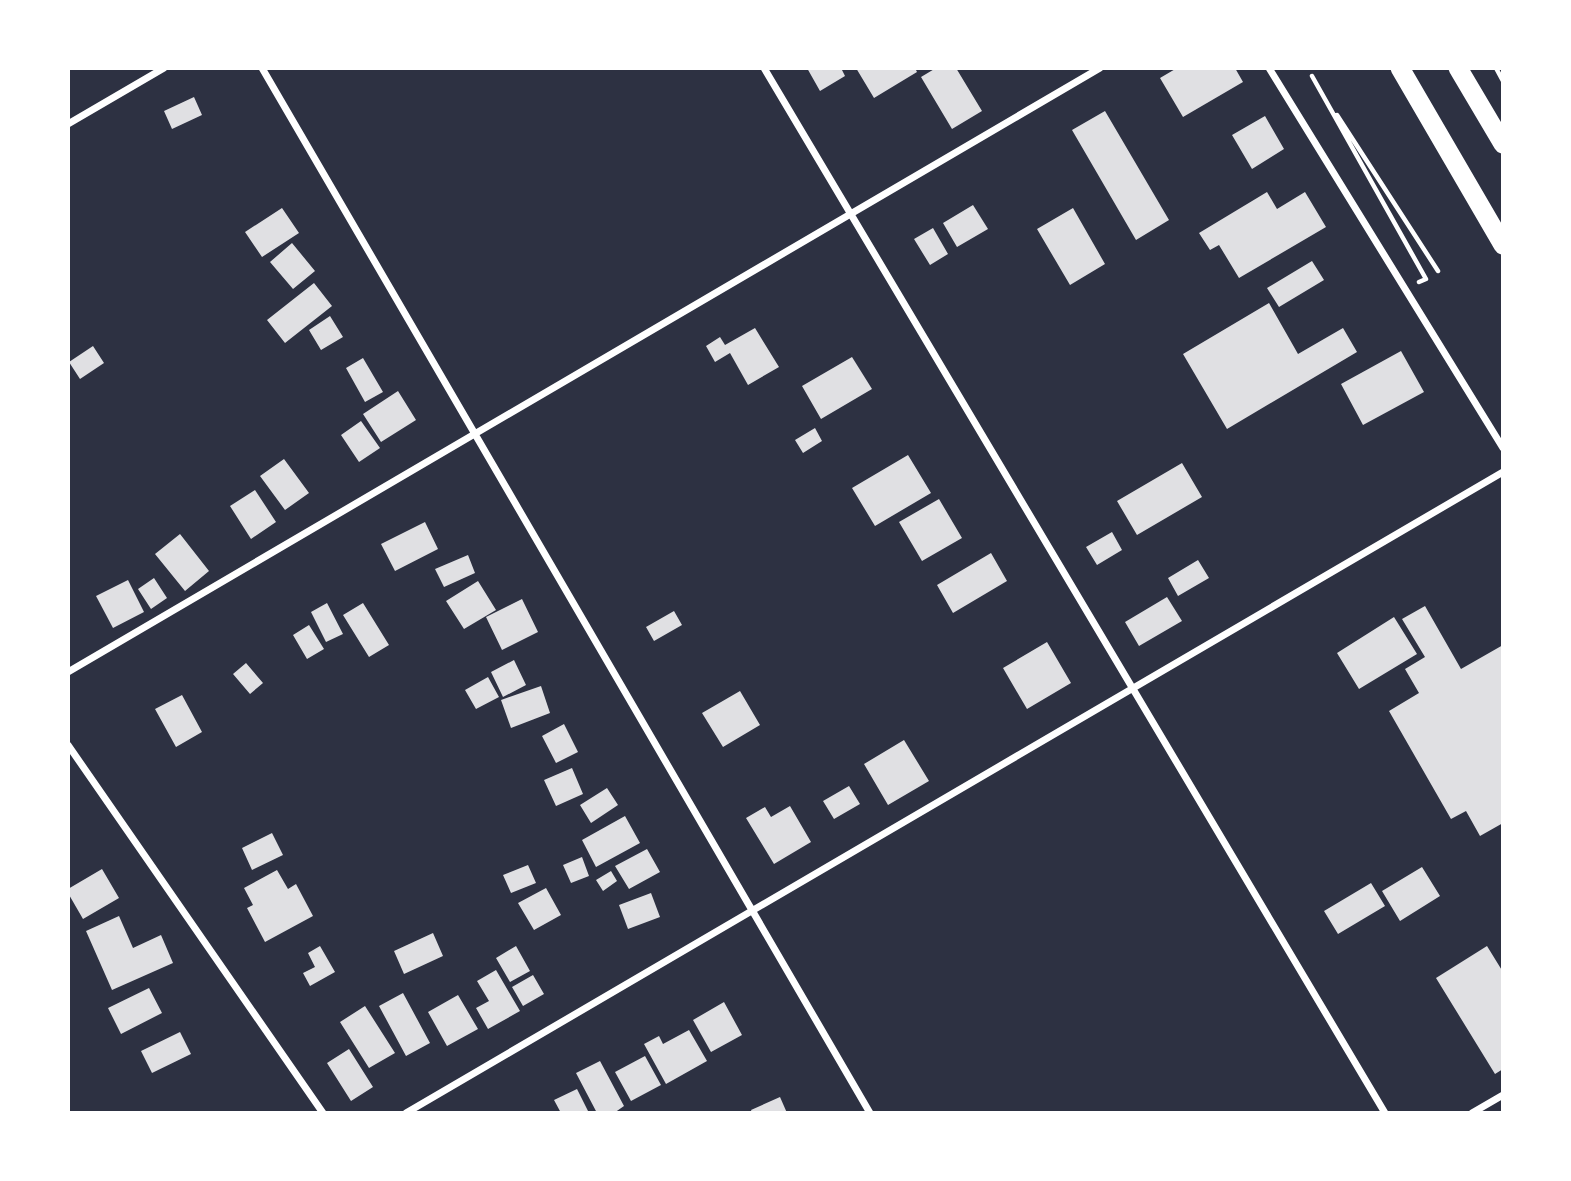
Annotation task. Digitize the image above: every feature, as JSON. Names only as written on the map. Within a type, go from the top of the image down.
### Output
[{"type":"highway","points":[[1400,68],[1503,245]]},
{"type":"highway","points":[[1458,68],[1503,144]]},
{"type":"street","points":[[68,124],[164,68]]},
{"type":"street","points":[[262,68],[870,1113]]},
{"type":"street","points":[[764,68],[1385,1113]]},
{"type":"street","points":[[68,672],[1100,68]]},
{"type":"street","points":[[1269,68],[1503,448]]},
{"type":"street","points":[[406,1113],[1503,472]]},
{"type":"street","points":[[68,745],[323,1113]]},
{"type":"street","points":[[1472,1113],[1503,1095]]},
{"type":"path","points":[[1496,68],[1503,81]]},
{"type":"path","points":[[1405,289],[1426,279],[1312,76],[1438,271]]},
{"type":"building","points":[[807,68],[841,68],[845,76],[820,91]]},
{"type":"building","points":[[856,68],[915,68],[917,72],[874,98]]},
{"type":"building","points":[[936,68],[956,68],[982,111],[952,129],[921,77]]},
{"type":"building","points":[[1177,68],[1235,68],[1243,82],[1183,117],[1160,78]]},
{"type":"building","points":[[194,97],[202,115],[172,129],[164,111]]},
{"type":"building","points":[[1105,111],[1169,220],[1136,240],[1072,130]]},
{"type":"building","points":[[1265,116],[1284,149],[1252,169],[1232,135]]},
{"type":"building","points":[[1267,192],[1277,209],[1305,192],[1326,227],[1239,278],[1219,245],[1210,250],[1199,233]]},
{"type":"building","points":[[973,205],[988,229],[957,247],[943,223]]},
{"type":"building","points":[[282,208],[299,233],[262,257],[245,232]]},
{"type":"building","points":[[1073,208],[1105,264],[1070,285],[1037,229]]},
{"type":"building","points":[[933,228],[948,254],[930,265],[914,239]]},
{"type":"building","points":[[292,243],[315,271],[293,289],[270,262]]},
{"type":"building","points":[[1312,261],[1324,280],[1279,307],[1267,288]]},
{"type":"building","points":[[314,283],[332,306],[285,343],[267,320]]},
{"type":"building","points":[[1269,303],[1298,354],[1343,328],[1357,352],[1227,429],[1183,354]]},
{"type":"building","points":[[330,316],[343,337],[321,350],[309,330]]},
{"type":"building","points":[[755,328],[779,367],[748,385],[730,353],[715,362],[706,346],[720,337],[725,345]]},
{"type":"building","points":[[93,346],[104,363],[80,379],[69,362]]},
{"type":"building","points":[[1401,351],[1424,392],[1363,425],[1341,384]]},
{"type":"building","points":[[852,357],[872,389],[821,419],[802,386]]},
{"type":"building","points":[[363,358],[383,392],[365,402],[346,368]]},
{"type":"building","points":[[398,391],[416,420],[381,442],[363,414]]},
{"type":"building","points":[[361,421],[380,448],[359,462],[341,435]]},
{"type":"building","points":[[815,428],[822,441],[803,453],[795,440]]},
{"type":"building","points":[[908,455],[931,493],[875,526],[852,488]]},
{"type":"building","points":[[284,459],[309,493],[285,510],[260,476]]},
{"type":"building","points":[[1182,463],[1202,497],[1137,535],[1117,501]]},
{"type":"building","points":[[255,490],[276,522],[251,539],[230,506]]},
{"type":"building","points":[[939,499],[962,538],[922,561],[899,522]]},
{"type":"building","points":[[425,522],[438,549],[395,571],[381,544]]},
{"type":"building","points":[[1112,532],[1122,550],[1097,565],[1086,547]]},
{"type":"building","points":[[180,534],[209,571],[185,591],[155,554]]},
{"type":"building","points":[[991,553],[1007,581],[953,613],[937,585]]},
{"type":"building","points":[[468,555],[475,573],[444,587],[435,569]]},
{"type":"building","points":[[1198,560],[1209,578],[1178,596],[1168,578]]},
{"type":"building","points":[[154,578],[167,598],[151,609],[138,589]]},
{"type":"building","points":[[128,580],[144,612],[113,628],[96,596]]},
{"type":"building","points":[[478,581],[496,610],[464,629],[446,601]]},
{"type":"building","points":[[1167,597],[1182,621],[1139,646],[1125,622]]},
{"type":"building","points":[[522,599],[538,632],[502,650],[486,617]]},
{"type":"building","points":[[327,603],[343,634],[326,642],[311,612]]},
{"type":"building","points":[[363,603],[389,645],[369,657],[343,615]]},
{"type":"building","points":[[1425,606],[1461,669],[1503,645],[1503,823],[1480,836],[1466,811],[1451,819],[1389,711],[1419,693],[1405,669],[1425,657],[1402,619]]},
{"type":"building","points":[[674,611],[682,625],[654,641],[646,627]]},
{"type":"building","points":[[1394,617],[1417,654],[1359,689],[1337,653]]},
{"type":"building","points":[[309,625],[324,649],[307,659],[293,635]]},
{"type":"building","points":[[1047,642],[1071,683],[1027,709],[1003,668]]},
{"type":"building","points":[[514,660],[526,685],[503,697],[491,672]]},
{"type":"building","points":[[246,663],[263,683],[250,694],[233,674]]},
{"type":"building","points":[[488,677],[499,697],[476,709],[465,690]]},
{"type":"building","points":[[541,686],[550,713],[511,728],[501,700]]},
{"type":"building","points":[[740,691],[760,725],[723,747],[702,713]]},
{"type":"building","points":[[182,695],[202,732],[176,747],[155,709]]},
{"type":"building","points":[[564,724],[578,752],[556,763],[542,736]]},
{"type":"building","points":[[904,740],[929,781],[888,805],[864,764]]},
{"type":"building","points":[[572,768],[583,794],[556,806],[544,780]]},
{"type":"building","points":[[849,786],[860,804],[834,819],[823,801]]},
{"type":"building","points":[[607,788],[618,805],[591,823],[580,805]]},
{"type":"building","points":[[790,806],[811,842],[774,864],[746,818],[765,807],[771,817]]},
{"type":"building","points":[[625,816],[640,843],[596,867],[582,840]]},
{"type":"building","points":[[272,833],[283,855],[252,870],[242,848]]},
{"type":"building","points":[[647,849],[660,872],[629,889],[615,866]]},
{"type":"building","points":[[582,857],[589,876],[571,883],[563,865]]},
{"type":"building","points":[[528,865],[536,883],[511,893],[503,875]]},
{"type":"building","points":[[1422,867],[1440,896],[1400,921],[1382,891]]},
{"type":"building","points":[[102,869],[119,898],[83,919],[68,889]]},
{"type":"building","points":[[277,870],[288,889],[296,884],[313,916],[265,942],[247,908],[253,905],[244,888]]},
{"type":"building","points":[[611,871],[617,881],[603,891],[596,880]]},
{"type":"building","points":[[1371,883],[1385,906],[1338,934],[1324,911]]},
{"type":"building","points":[[546,888],[561,915],[534,930],[518,903]]},
{"type":"building","points":[[651,893],[660,917],[628,929],[619,905]]},
{"type":"building","points":[[119,916],[133,948],[161,935],[173,963],[112,990],[86,931]]},
{"type":"building","points":[[433,933],[443,956],[404,974],[394,951]]},
{"type":"building","points":[[320,946],[335,972],[310,986],[303,973],[315,967],[308,953]]},
{"type":"building","points":[[516,946],[530,971],[510,982],[496,958]]},
{"type":"building","points":[[1487,946],[1503,972],[1503,1069],[1495,1074],[1436,978]]},
{"type":"building","points":[[496,970],[520,1011],[488,1029],[476,1008],[489,1001],[477,981]]},
{"type":"building","points":[[533,975],[544,994],[523,1006],[512,987]]},
{"type":"building","points":[[149,988],[162,1013],[121,1034],[108,1008]]},
{"type":"building","points":[[403,993],[430,1043],[406,1056],[379,1006]]},
{"type":"building","points":[[458,995],[478,1029],[447,1046],[428,1012]]},
{"type":"building","points":[[724,1002],[742,1035],[711,1052],[693,1020]]},
{"type":"building","points":[[365,1006],[395,1053],[369,1068],[340,1022]]},
{"type":"building","points":[[689,1030],[707,1061],[666,1084],[644,1044],[659,1036],[663,1044]]},
{"type":"building","points":[[180,1032],[191,1054],[152,1073],[141,1051]]},
{"type":"building","points":[[349,1049],[373,1087],[351,1101],[327,1063]]},
{"type":"building","points":[[645,1056],[661,1085],[631,1101],[615,1072]]},
{"type":"building","points":[[600,1061],[624,1106],[614,1113],[597,1113],[576,1073]]},
{"type":"building","points":[[577,1089],[589,1113],[561,1113],[554,1100]]},
{"type":"building","points":[[780,1097],[787,1113],[752,1113],[751,1110]]}]
